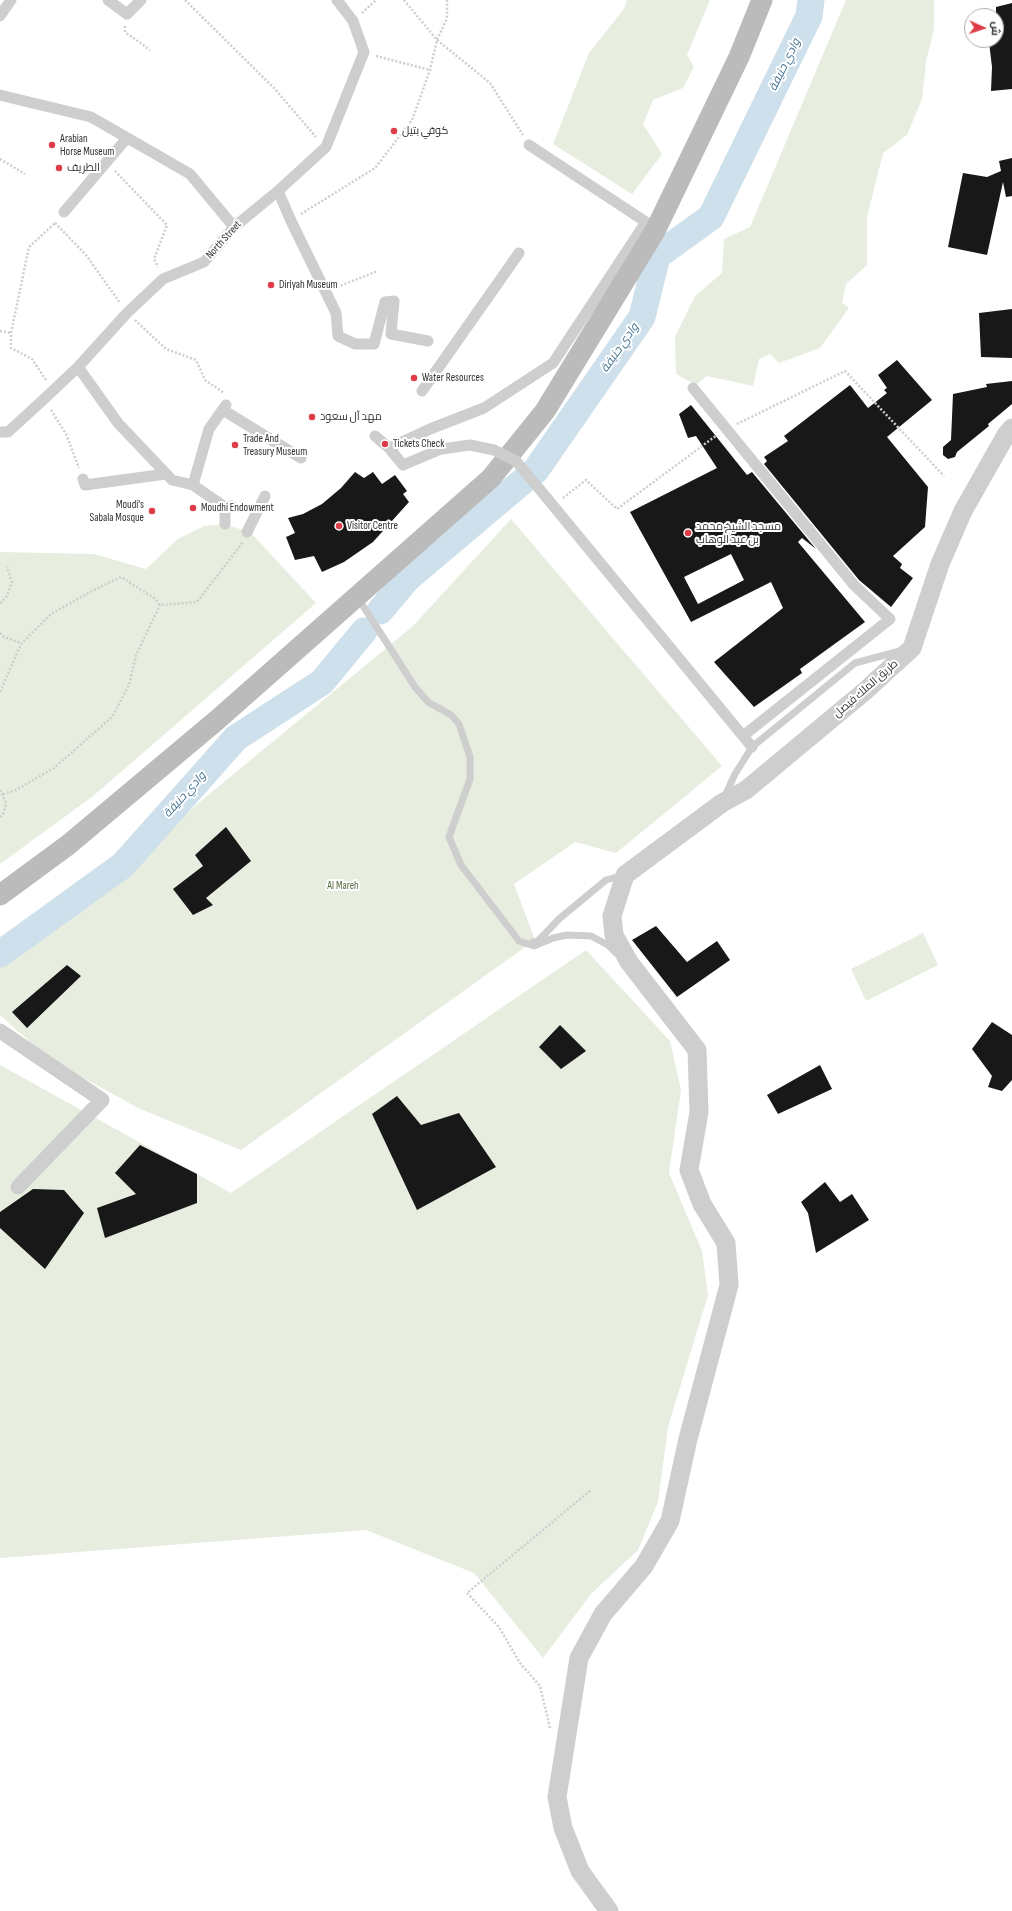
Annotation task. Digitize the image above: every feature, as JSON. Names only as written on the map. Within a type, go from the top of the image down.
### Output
[{"type":"main road","points":[[0,894],[74,840],[217,720],[357,598],[491,478],[545,411],[655,231],[739,57],[762,0]]},
{"type":"street","points":[[0,16],[11,0]]},
{"type":"street","points":[[108,0],[127,14],[141,0]]},
{"type":"street","points":[[337,0],[353,22],[364,52]]},
{"type":"street","name":"North Street","points":[[0,432],[8,432],[78,367],[127,313],[163,278],[204,262],[234,226],[278,191],[326,148],[364,52]]},
{"type":"street","points":[[0,95],[91,117],[190,174],[234,226]]},
{"type":"street","points":[[64,212],[127,138]]},
{"type":"street","points":[[389,448],[430,429],[484,408],[553,363],[646,222],[529,145]]},
{"type":"street","points":[[278,191],[336,313],[338,336],[355,344],[374,344],[385,302],[394,301],[391,334],[428,341]]},
{"type":"street","points":[[422,391],[519,253]]},
{"type":"street","points":[[78,367],[118,423],[172,480],[193,485],[229,506],[224,524]]},
{"type":"street","points":[[693,388],[854,585],[890,619],[743,736]]},
{"type":"street","points":[[193,485],[209,429],[224,407],[301,458]]},
{"type":"street","name":"طريق الملك فيصل","points":[[625,875],[722,803],[746,790],[864,691],[912,648],[940,564],[963,511],[1012,428]]},
{"type":"street","points":[[375,436],[389,448],[403,465],[441,449],[470,445],[494,450],[516,461],[752,747]]},
{"type":"street","points":[[83,479],[85,485],[166,474]]},
{"type":"street","points":[[247,532],[265,496]]},
{"type":"street","points":[[609,1911],[580,1871],[562,1828],[557,1797],[566,1730],[579,1658],[603,1614],[644,1566],[670,1521],[688,1439],[729,1285],[726,1243],[702,1204],[689,1170],[699,1112],[697,1050],[630,962],[614,935],[612,916],[625,875]]},
{"type":"street","points":[[0,1031],[102,1100],[18,1187]]},
{"type":"lane","points":[[357,598],[415,687],[428,702],[451,715],[460,724],[470,757],[470,779],[449,837],[461,865],[519,941],[534,946],[553,938],[567,935],[591,936],[608,946],[617,955],[630,962]]},
{"type":"lane","points":[[722,803],[735,774],[752,747],[855,663],[912,648]]},
{"type":"lane","points":[[519,941],[537,942],[559,919],[606,880],[616,876],[625,875]]},
{"type":"path","points":[[185,0],[274,88],[326,148]]},
{"type":"path","points":[[353,22],[376,0]]},
{"type":"path","points":[[404,0],[437,40],[490,83],[529,145]]},
{"type":"path","points":[[291,221],[375,168],[412,120],[430,70],[437,40],[447,18],[447,0]]},
{"type":"path","points":[[127,14],[125,32],[150,50]]},
{"type":"path","points":[[364,52],[430,70]]},
{"type":"path","points":[[1,161],[25,174]]},
{"type":"path","points":[[106,162],[167,225],[154,259],[163,278]]},
{"type":"path","points":[[53,390],[32,359],[11,348],[11,333],[30,247],[55,223],[64,212]]},
{"type":"path","points":[[55,223],[86,256],[127,313],[166,349],[196,360],[206,380],[231,397],[224,407]]},
{"type":"path","points":[[325,291],[378,271]]},
{"type":"path","points":[[0,331],[11,333]]},
{"type":"path","points":[[44,399],[66,434],[83,479]]},
{"type":"path","points":[[160,605],[197,602],[229,558],[242,544],[247,532]]},
{"type":"path","points":[[0,603],[7,596],[12,582],[7,566]]},
{"type":"path","points":[[0,692],[21,643],[51,614],[121,577],[154,598],[160,605]]},
{"type":"path","points":[[3,794],[16,790],[54,768],[112,717],[128,685],[136,655],[160,605]]},
{"type":"path","points":[[0,632],[4,637],[21,643]]},
{"type":"path","points":[[0,790],[3,794],[6,808],[0,818]]},
{"type":"path","points":[[566,1730],[550,1728],[540,1686],[520,1663],[499,1627],[467,1593],[592,1490]]},
{"type":"green space","points":[[627,0],[710,0],[687,55],[694,67],[683,88],[653,100],[643,124],[662,154],[632,194],[553,144],[589,53],[624,9]]},
{"type":"green space","points":[[846,0],[934,0],[934,29],[926,62],[922,99],[907,135],[883,153],[867,217],[867,265],[846,284],[842,303],[849,308],[820,348],[779,363],[770,354],[759,359],[753,386],[707,376],[696,385],[676,374],[675,337],[695,296],[722,273],[724,239],[750,227]]},
{"type":"green space","name":"Al Mareh","points":[[511,519],[722,766],[616,853],[575,842],[514,884],[535,940],[241,1150],[138,1108],[49,1059],[0,1015],[0,967],[413,626]]},
{"type":"green space","points":[[225,524],[251,533],[316,603],[92,797],[0,864],[0,552],[94,554],[146,569],[178,539],[204,526]]},
{"type":"green space","points":[[923,933],[938,965],[866,1001],[851,969]]},
{"type":"green space","points":[[586,950],[670,1041],[681,1090],[669,1173],[702,1251],[708,1295],[668,1427],[658,1502],[638,1550],[591,1594],[543,1658],[474,1573],[366,1530],[0,1558],[0,1065],[231,1193]]},
{"type":"building","points":[[1012,3],[1012,89],[991,91],[992,67],[990,48],[1004,48],[1004,8],[996,7]]},
{"type":"building","points":[[1012,158],[1012,196],[1006,197],[1003,182],[987,255],[948,247],[963,173],[987,177],[1001,171],[999,161]]},
{"type":"building","points":[[1012,309],[1012,358],[981,357],[979,313]]},
{"type":"building","points":[[897,360],[932,400],[887,437],[928,487],[925,527],[893,556],[902,564],[900,568],[913,578],[891,607],[859,580],[764,464],[767,461],[764,457],[788,441],[784,436],[850,385],[868,408],[887,393],[884,390],[887,388],[878,375]]},
{"type":"building","points":[[1012,381],[1012,404],[988,424],[989,426],[957,452],[955,457],[948,459],[943,455],[943,447],[951,440],[953,394],[987,387],[986,384]]},
{"type":"building","points":[[691,405],[747,475],[752,472],[816,549],[802,538],[798,542],[865,622],[800,669],[802,673],[754,707],[714,662],[783,608],[771,582],[691,622],[630,512],[717,468],[696,436],[688,438],[679,414]],"holes":[[[731,554],[744,580],[698,604],[684,577]]]},
{"type":"building","name":"Visitor Centre","points":[[355,472],[364,478],[373,472],[382,484],[395,475],[407,491],[403,494],[409,502],[373,542],[344,562],[322,572],[314,556],[295,560],[286,537],[295,533],[288,518],[303,514],[322,504],[341,488]]},
{"type":"building","points":[[226,827],[251,861],[206,898],[213,905],[193,915],[173,889],[203,866],[195,855]]},
{"type":"building","points":[[656,926],[687,962],[717,941],[730,960],[677,997],[632,940]]},
{"type":"building","points":[[67,965],[81,976],[27,1028],[12,1012]]},
{"type":"building","points":[[992,1022],[1012,1035],[1012,1080],[1002,1091],[988,1087],[992,1076],[972,1049]]},
{"type":"building","points":[[560,1025],[586,1051],[561,1069],[539,1047]]},
{"type":"building","points":[[820,1065],[832,1089],[778,1114],[767,1095]]},
{"type":"building","points":[[397,1096],[421,1125],[459,1113],[496,1167],[417,1210],[372,1114]]},
{"type":"building","points":[[140,1145],[197,1174],[197,1203],[105,1238],[97,1208],[136,1194],[115,1173]]},
{"type":"building","points":[[825,1182],[840,1202],[852,1194],[869,1220],[816,1253],[808,1213],[801,1202]]},
{"type":"building","points":[[33,1189],[64,1190],[84,1213],[45,1269],[0,1228],[0,1212]]},
{"type":"waterway","name":"وادي حنيفة","points":[[380,611],[407,579],[536,470],[642,317],[657,256],[711,217],[809,16],[811,0]]},
{"type":"waterway","name":"وادي حنيفة","points":[[0,954],[123,865],[236,738],[322,682],[364,631]]},
{"type":"place","name":"كوفي بتيل","points":[[394,131]]},
{"type":"place","name":"Arabian Horse Museum","points":[[52,145]]},
{"type":"place","name":"الطريف","points":[[59,168]]},
{"type":"place","name":"Diriyah Museum","points":[[271,285]]},
{"type":"place","name":"Water Resources","points":[[414,378]]},
{"type":"place","name":"مهد آل سعود","points":[[312,417]]},
{"type":"place","name":"Tickets Check","points":[[385,444]]},
{"type":"place","name":"Trade And Treasury Museum","points":[[235,445]]},
{"type":"place","name":"Moudhi Endowment","points":[[193,508]]},
{"type":"place","name":"Moudi's Sabala Mosque","points":[[152,511]]},
{"type":"place","name":"Visitor Centre","points":[[339,526]]},
{"type":"place","name":"مسجد الشيخ محمد بن عبد الوهاب","points":[[688,533]]}]
